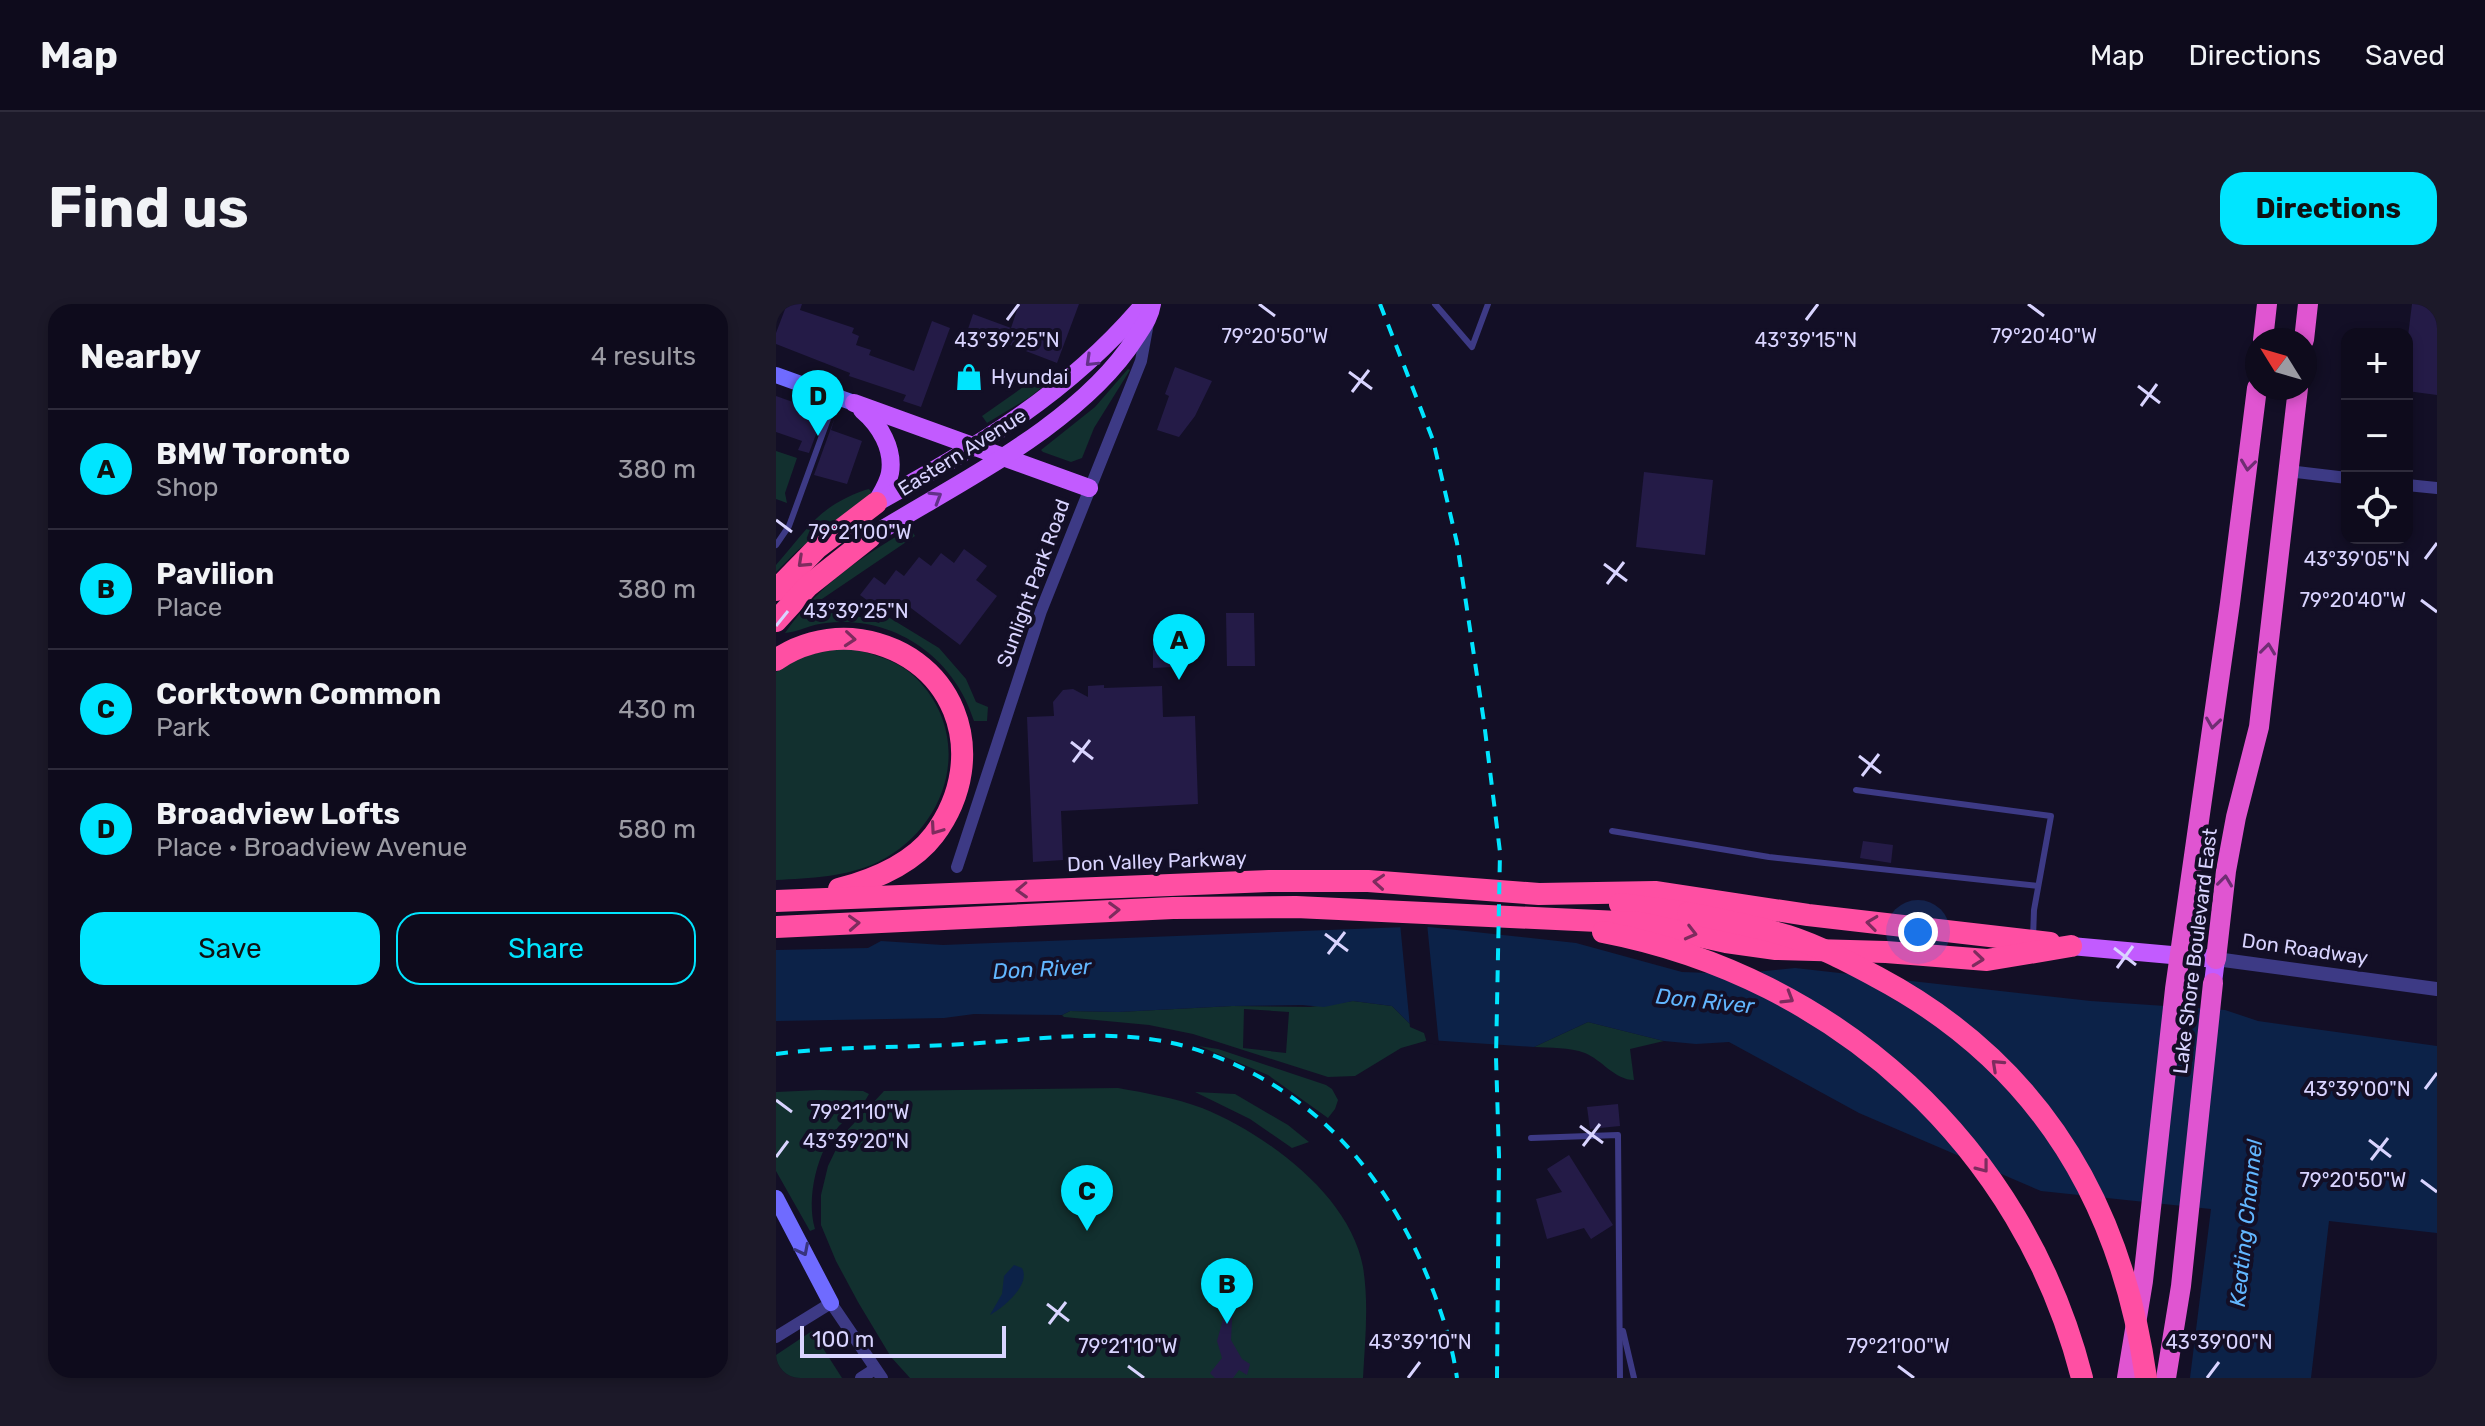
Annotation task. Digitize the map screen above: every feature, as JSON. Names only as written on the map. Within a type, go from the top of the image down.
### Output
[{"type":"highway","points":[[2264,328],[2267,304]]},
{"type":"highway","points":[[2305,328],[2308,304]]},
{"type":"highway","name":"Lake Shore Boulevard East","points":[[2127,1378],[2143,1281],[2175,989],[2256,400]]},
{"type":"highway","name":"Lake Shore Boulevard East","points":[[2216,959],[2226,871],[2259,727],[2297,400]]},
{"type":"highway","name":"Eastern Avenue","points":[[776,590],[817,548],[876,503]]},
{"type":"highway","name":"Eastern Avenue","points":[[776,621],[808,586],[870,537]]},
{"type":"highway","points":[[776,660],[812,643],[837,638],[872,641],[900,652],[924,669],[945,693],[958,719],[964,752],[962,778],[951,806],[932,837],[906,860],[884,873],[808,899]]},
{"type":"highway","name":"Don Valley Parkway","points":[[776,901],[1269,881],[1368,881],[1539,894]]},
{"type":"highway","points":[[1539,894],[1655,892],[1808,915],[2071,946]]},
{"type":"highway","points":[[1539,894],[1688,913],[1790,937],[1847,961],[1908,993],[1966,1036],[2010,1077],[2052,1126],[2082,1174],[2104,1220],[2129,1289],[2146,1378]]},
{"type":"highway","points":[[776,927],[1204,908],[1361,908],[1640,923],[1726,942],[1776,949],[1886,952],[1987,960],[2071,946]]},
{"type":"highway","points":[[1531,918],[1609,933],[1719,964],[1769,988],[1868,1050],[1935,1108],[1987,1171],[2030,1243],[2063,1313],[2082,1378]]},
{"type":"highway","name":"Lake Shore Boulevard East","points":[[2166,1378],[2181,1286],[2213,983]]},
{"type":"main road","name":"Eastern Avenue","points":[[876,503],[1029,411],[1081,370],[1149,308]]},
{"type":"main road","name":"Eastern Avenue","points":[[870,537],[1002,457],[1088,395],[1125,354],[1149,308]]},
{"type":"main road","points":[[776,375],[1089,488]]},
{"type":"main road","points":[[845,400],[877,422],[888,447],[891,472],[876,503]]},
{"type":"main road","name":"Don Roadway","points":[[2071,946],[2216,959]]},
{"type":"main road","name":"Lake Shore Boulevard East","points":[[2213,983],[2216,959]]},
{"type":"main road","points":[[776,1198],[834,1308]]},
{"type":"street","name":"Sunlight Park Road","points":[[957,867],[1041,611],[1141,359],[1149,308]]},
{"type":"street","points":[[2288,471],[2341,477]]},
{"type":"street","points":[[2413,486],[2437,488]]},
{"type":"street","name":"Don Roadway","points":[[2216,959],[2437,989]]},
{"type":"street","points":[[776,1337],[834,1308],[879,1373],[861,1378]]},
{"type":"lane","points":[[1435,304],[1472,347],[1488,304]]},
{"type":"lane","points":[[776,545],[789,526],[845,400]]},
{"type":"lane","points":[[1856,790],[2051,816],[2038,886],[2033,942]]},
{"type":"lane","points":[[1612,831],[1769,857],[2038,886]]},
{"type":"lane","points":[[1531,1138],[1618,1135],[1620,1378]]},
{"type":"lane","points":[[1620,1317],[1634,1378]]},
{"type":"green space","points":[[1128,369],[1094,428],[1082,458],[1071,462],[1041,450],[1095,407]]},
{"type":"green space","points":[[1046,371],[1056,376],[1030,397],[987,423],[982,416]]},
{"type":"green space","points":[[776,451],[797,458],[785,493],[787,503],[776,499]]},
{"type":"green space","points":[[869,489],[872,493],[798,550],[776,572],[776,565],[814,520],[835,504]]},
{"type":"green space","points":[[910,528],[915,536],[816,603],[879,623],[885,615],[939,648],[966,679],[976,702],[988,707],[987,721],[974,721],[965,698],[952,678],[918,645],[897,634],[851,622],[821,624],[785,633],[826,587]]},
{"type":"green space","points":[[849,648],[893,662],[916,678],[934,701],[945,727],[949,753],[946,779],[937,804],[922,827],[902,846],[878,862],[841,874],[776,880],[776,672],[811,655]]},
{"type":"green space","points":[[1353,1001],[1392,1006],[1409,1023],[1427,1030],[1429,1040],[1401,1048],[1355,1076],[1328,1077],[1193,1034],[1149,1025],[1062,1015],[1070,1011],[1310,1007]],"holes":[[[1244,1009],[1289,1012],[1286,1053],[1243,1048]]]},
{"type":"green space","points":[[1588,1022],[1664,1041],[1630,1049],[1634,1080],[1621,1077],[1585,1053],[1534,1047]]},
{"type":"green space","points":[[1199,1046],[1218,1049],[1326,1085],[1338,1100],[1335,1109],[1328,1118],[1268,1075]]},
{"type":"green space","points":[[1118,1088],[1181,1101],[1227,1119],[1278,1151],[1323,1192],[1341,1215],[1355,1241],[1363,1267],[1366,1309],[1363,1378],[910,1378],[891,1357],[836,1261],[821,1225],[821,1195],[828,1166],[843,1135],[884,1091]]},
{"type":"green space","points":[[863,1091],[869,1094],[831,1136],[819,1161],[812,1203],[815,1229],[810,1231],[776,1171],[776,1092]]},
{"type":"green space","points":[[1195,1092],[1235,1094],[1288,1125],[1309,1142],[1292,1148],[1250,1119]]},
{"type":"green space","points":[[812,1331],[842,1378],[776,1378],[776,1355]]},
{"type":"water","points":[[1406,927],[1576,943],[1682,972],[1737,974],[1795,968],[2091,1001],[2225,1010],[2258,1021],[2437,1046],[2437,1233],[2329,1221],[2311,1378],[2190,1378],[2211,1209],[2041,1191],[1859,1113],[1729,1042],[1696,1044],[1664,1041],[1588,1022],[1534,1047],[1429,1040],[1427,1030],[1409,1023],[1392,1006],[1353,1001],[1324,1007],[1232,1006],[1118,1012],[1070,1011],[1062,1015],[974,1014],[944,1018],[776,1021],[776,950],[868,948],[881,941],[943,945]]},
{"type":"water","points":[[1014,1265],[1022,1268],[1024,1275],[1020,1288],[990,1315],[1002,1294],[1004,1276]]},
{"type":"pier","points":[[1400,923],[1427,923],[1439,1045],[1427,1043],[1424,1033],[1410,1027]]},
{"type":"building","points":[[787,304],[802,304],[800,310],[854,328],[852,333],[859,336],[856,345],[871,350],[869,355],[914,371],[932,321],[950,328],[921,407],[903,401],[906,395],[849,376],[850,373],[776,344],[776,333]]},
{"type":"building","points":[[1019,304],[1079,304],[1057,363],[968,329],[973,314],[1011,328]]},
{"type":"building","points":[[2412,304],[2437,304],[2437,395],[2413,392],[2413,328],[2409,328]]},
{"type":"building","points":[[1175,367],[1212,381],[1195,416],[1179,437],[1157,430]]},
{"type":"building","points":[[776,396],[824,413],[809,453],[798,450],[802,441],[776,432]]},
{"type":"building","points":[[835,417],[831,430],[862,441],[847,484],[814,475]]},
{"type":"building","points":[[1644,472],[1713,480],[1705,555],[1636,547]]},
{"type":"building","points":[[964,549],[987,566],[976,580],[997,596],[960,645],[899,599],[893,608],[881,599],[875,606],[860,595],[874,577],[885,585],[896,570],[904,576],[919,557],[931,566],[941,553],[954,563]]},
{"type":"building","points":[[1226,613],[1254,613],[1255,666],[1227,666]]},
{"type":"building","points":[[1153,650],[1172,650],[1173,667],[1153,668]]},
{"type":"building","points":[[1104,685],[1104,688],[1162,686],[1163,717],[1195,716],[1198,804],[1061,811],[1063,860],[1033,862],[1027,717],[1054,716],[1053,702],[1063,690],[1073,689],[1088,697],[1088,686]]},
{"type":"building","points":[[1863,841],[1893,845],[1891,863],[1860,858]]},
{"type":"building","points":[[1618,1104],[1620,1126],[1590,1129],[1587,1107]]},
{"type":"building","points":[[1569,1155],[1613,1225],[1591,1239],[1584,1228],[1547,1239],[1536,1199],[1562,1192],[1547,1169]]},
{"type":"building","points":[[1228,1301],[1233,1301],[1231,1340],[1242,1359],[1250,1364],[1247,1375],[1239,1370],[1233,1378],[1215,1378],[1210,1373],[1222,1358],[1217,1341]]},
{"type":"railway","points":[[1380,304],[1433,440],[1457,543],[1500,852],[1496,1057],[1499,1156],[1497,1378]]},
{"type":"railway","points":[[776,1054],[1104,1036],[1160,1041],[1228,1061],[1264,1079],[1297,1101],[1327,1126],[1378,1185],[1400,1220],[1431,1286],[1447,1331],[1457,1378]]},
{"type":"place","name":"Hyundai","points":[[969,377]]},
{"type":"place","name":"Broadview Lofts","points":[[818,436]]},
{"type":"place","name":"BMW Toronto","points":[[1179,680]]},
{"type":"place","name":"Corktown Common","points":[[1087,1231]]},
{"type":"place","name":"Pavilion","points":[[1227,1324]]},
{"type":"water label","name":"Don River","points":[[1042,969]]},
{"type":"water label","name":"Don River","points":[[1705,1001]]},
{"type":"water label","name":"Keating Channel","points":[[2246,1223]]}]
